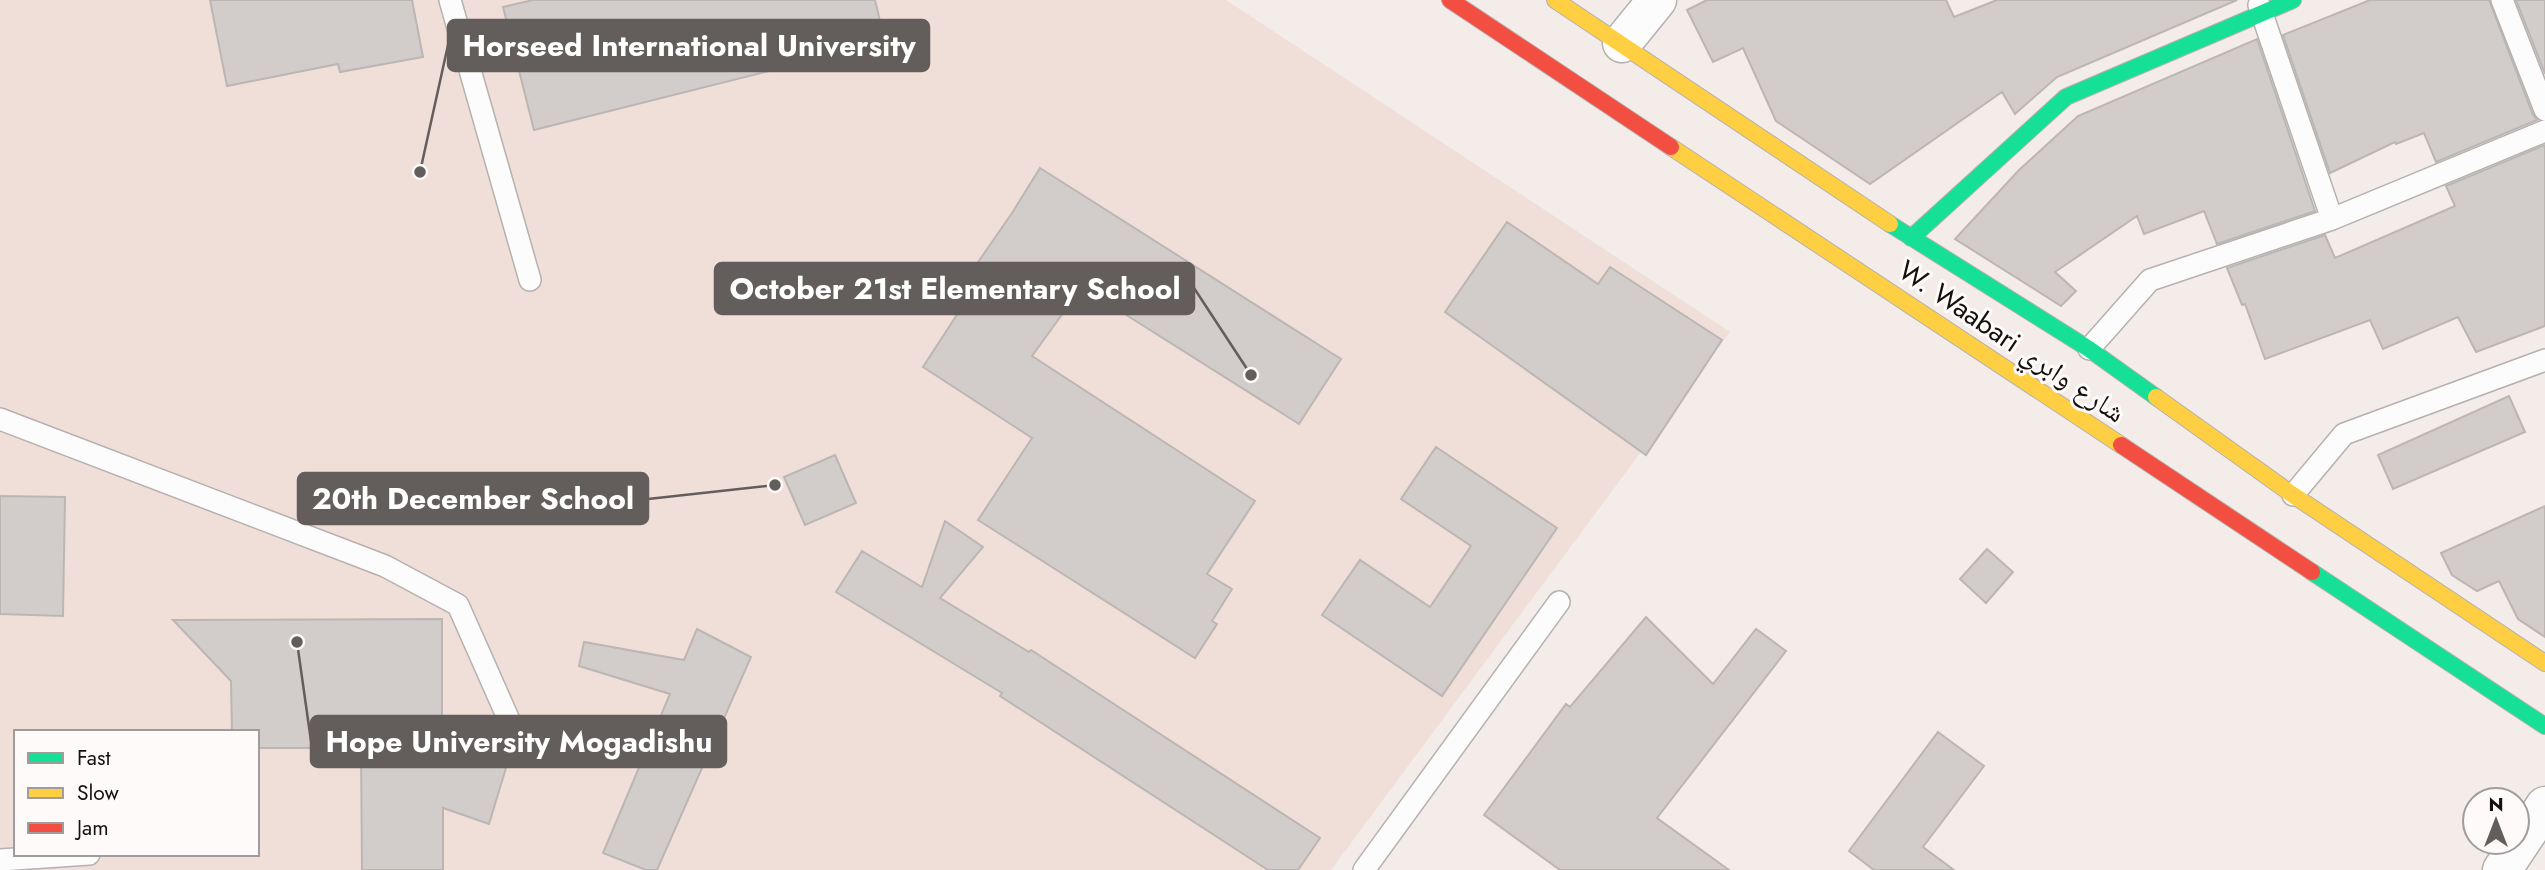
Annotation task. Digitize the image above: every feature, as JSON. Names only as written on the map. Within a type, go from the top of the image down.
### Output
[{"type":"main road","name":"W. Waabari شارع وابري","points":[[1450,0],[2545,726]]},
{"type":"main road","name":"W. Waabari شارع وابري","points":[[1555,0],[1911,238],[2089,349],[2293,495],[2544,662]]},
{"type":"main road","points":[[1911,238],[2066,97],[2259,6],[2294,0]]},
{"type":"street","points":[[1622,43],[1657,0]]},
{"type":"street","points":[[2502,870],[2545,806]]},
{"type":"lane","points":[[450,0],[530,280]]},
{"type":"lane","points":[[2502,0],[2545,110]]},
{"type":"lane","points":[[2259,6],[2332,219]]},
{"type":"lane","points":[[2089,349],[2150,280],[2332,219],[2545,131]]},
{"type":"lane","points":[[2293,495],[2344,435],[2545,360]]},
{"type":"lane","points":[[0,419],[385,566],[458,606],[512,727]]},
{"type":"lane","points":[[1364,870],[1559,602]]},
{"type":"lane","points":[[0,860],[59,856]]},
{"type":"shaded area","points":[[0,0],[1226,0],[1730,332],[1331,870],[0,870]]},
{"type":"building","points":[[210,0],[412,0],[423,57],[340,72],[338,64],[227,86]]},
{"type":"building","points":[[533,0],[875,0],[885,42],[534,130],[503,7]]},
{"type":"building","points":[[1707,0],[1946,0],[1954,17],[1997,0],[2237,0],[2057,77],[2015,114],[2002,92],[1870,184],[1776,121],[1743,48],[1713,62],[1687,10]]},
{"type":"building","points":[[2370,0],[2489,0],[2537,120],[2436,162],[2424,133],[2396,144],[2395,142],[2330,173],[2283,35]]},
{"type":"building","points":[[2516,0],[2545,0],[2545,74]]},
{"type":"building","points":[[2257,39],[2315,211],[2217,244],[2204,211],[2144,234],[2137,216],[2055,272],[2076,291],[2061,306],[1955,239],[2019,170],[2078,116]]},
{"type":"building","points":[[2545,145],[2545,326],[2476,352],[2458,317],[2383,349],[2370,320],[2265,359],[2245,304],[2242,305],[2227,268],[2325,235],[2335,258],[2455,206],[2446,186]]},
{"type":"building","points":[[1040,168],[1341,359],[1299,424],[1082,287],[1032,356],[1255,501],[1207,574],[1232,589],[1212,621],[1217,624],[1195,658],[978,520],[1032,438],[923,367],[973,290],[963,284]]},
{"type":"building","points":[[1507,222],[1598,284],[1610,267],[1722,340],[1646,455],[1445,312]]},
{"type":"building","points":[[2509,396],[2525,432],[2393,489],[2378,455]]},
{"type":"building","points":[[1436,447],[1557,528],[1442,696],[1322,615],[1360,560],[1430,607],[1471,546],[1401,499]]},
{"type":"building","points":[[835,455],[856,503],[805,525],[784,477]]},
{"type":"building","points":[[0,496],[65,497],[63,616],[0,614]]},
{"type":"building","points":[[2545,506],[2545,637],[2518,619],[2499,581],[2477,591],[2452,575],[2441,553]]},
{"type":"building","points":[[945,521],[983,547],[940,598],[1029,652],[1031,650],[1320,838],[1298,870],[1268,870],[1000,696],[1002,693],[836,592],[862,551],[922,587]]},
{"type":"building","points":[[1987,549],[2013,572],[1986,603],[1960,579]]},
{"type":"building","points":[[1646,617],[1713,684],[1756,629],[1786,651],[1657,818],[1729,870],[1560,870],[1484,815],[1566,704],[1570,707]]},
{"type":"building","points":[[442,619],[442,731],[476,732],[477,759],[506,768],[489,824],[443,808],[443,870],[362,870],[361,748],[259,748],[259,730],[232,730],[231,681],[173,620]]},
{"type":"building","points":[[697,629],[751,657],[657,870],[646,870],[603,853],[670,694],[579,666],[584,642],[684,660]]},
{"type":"building","points":[[1938,732],[1984,766],[1923,847],[1954,870],[1874,870],[1849,851]]},
{"type":"traffic: fast","points":[[1911,238],[2066,97],[2293,0]]},
{"type":"traffic: fast","points":[[1890,224],[2089,349],[2156,397]]},
{"type":"traffic: fast","points":[[2312,572],[2545,726]]},
{"type":"traffic: slow","points":[[1555,0],[1890,224]]},
{"type":"traffic: slow","points":[[1671,147],[2121,445]]},
{"type":"traffic: slow","points":[[2156,397],[2293,495],[2545,663]]},
{"type":"traffic: jam","points":[[1450,0],[1671,147]]},
{"type":"traffic: jam","points":[[2121,445],[2312,572]]},
{"type":"place","name":"Horseed International University","points":[[420,172]]},
{"type":"place","name":"October 21st Elementary School","points":[[1251,375]]},
{"type":"place","name":"20th December School","points":[[775,485]]},
{"type":"place","name":"Hope University Mogadishu","points":[[297,642]]}]
